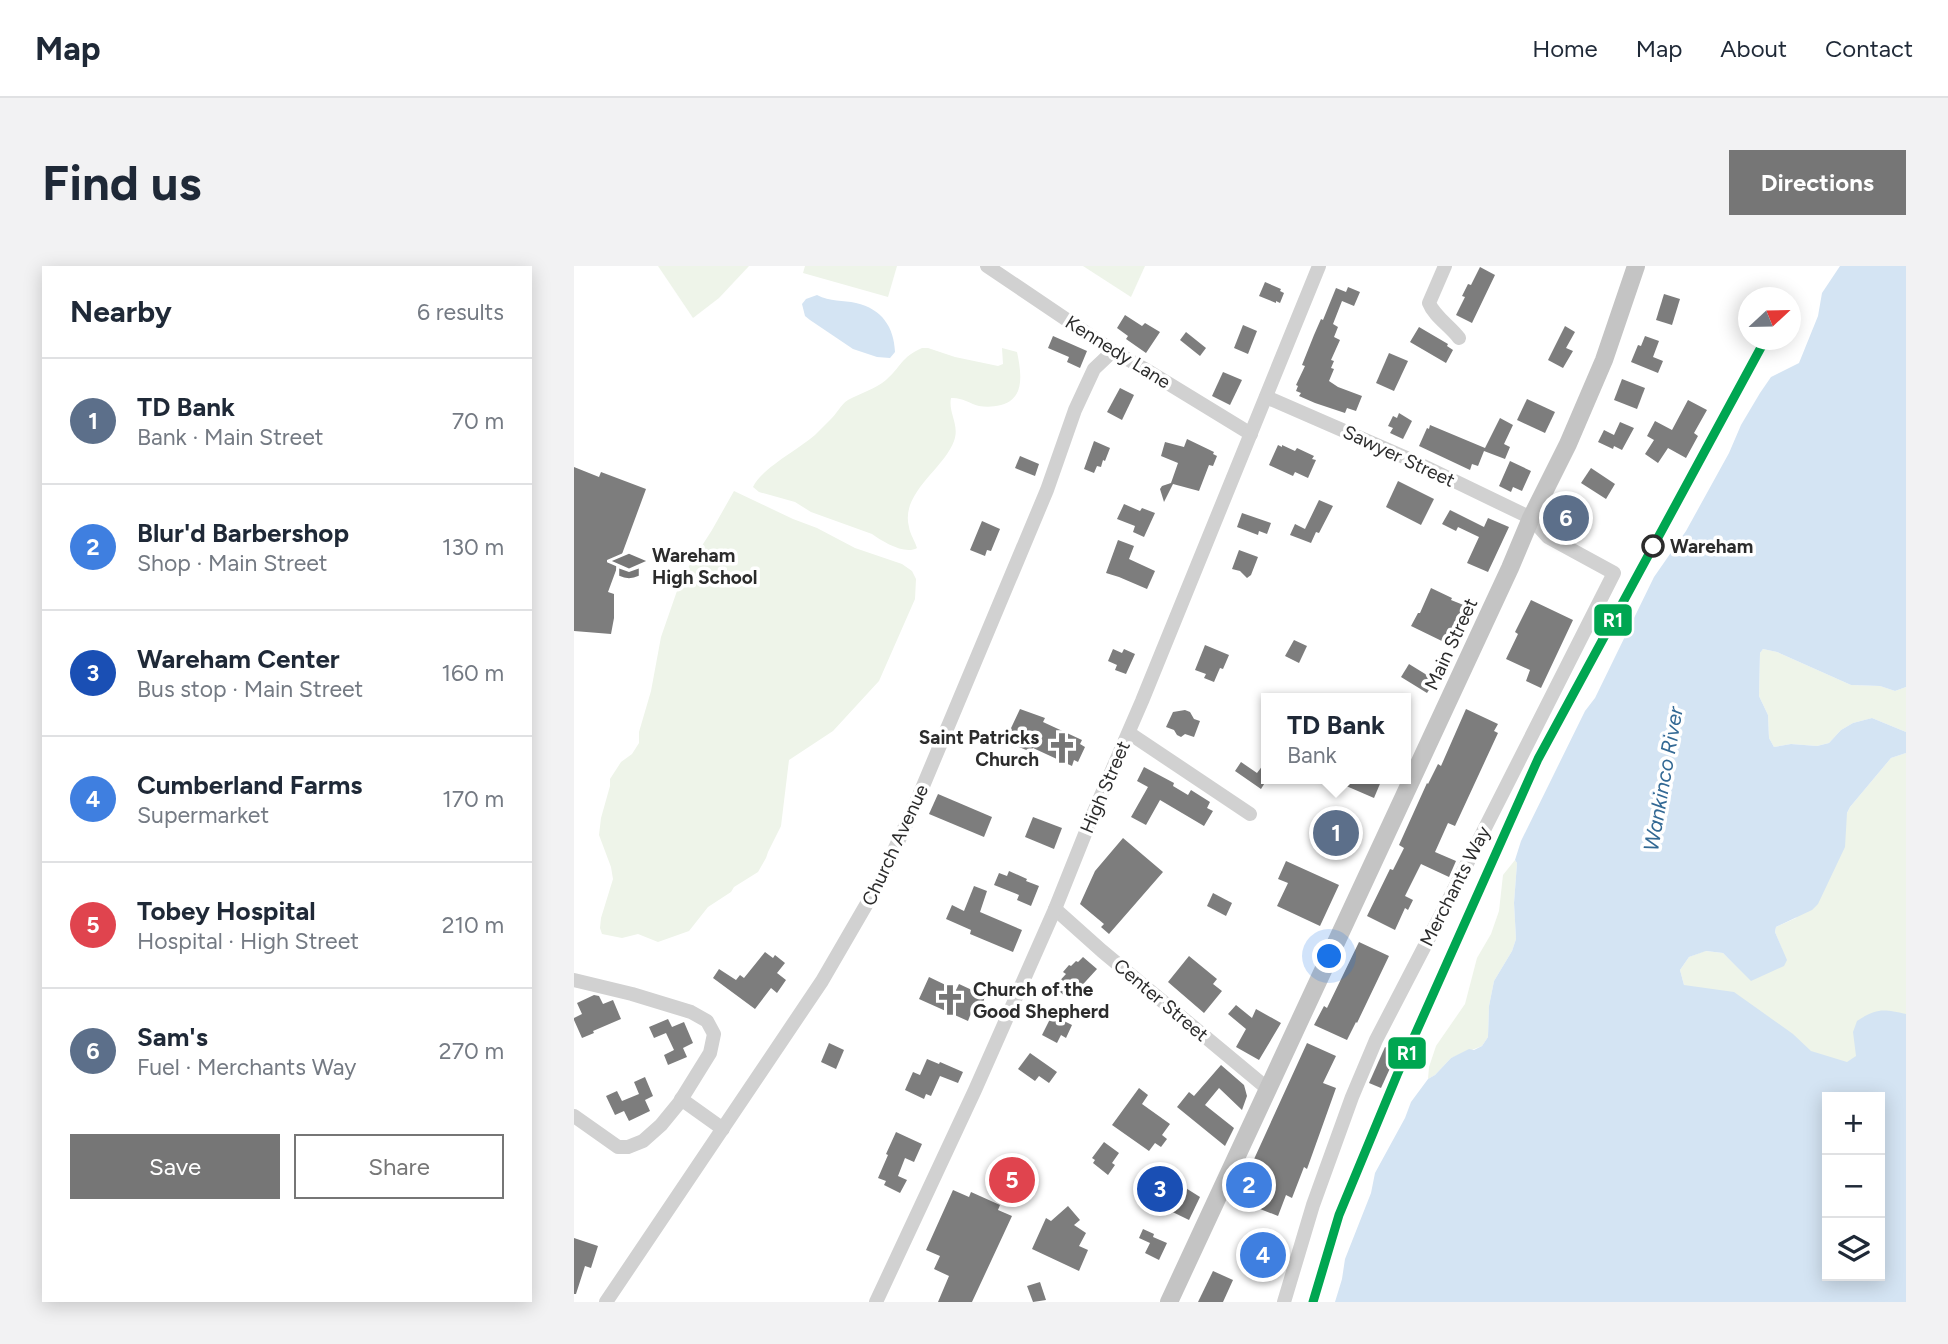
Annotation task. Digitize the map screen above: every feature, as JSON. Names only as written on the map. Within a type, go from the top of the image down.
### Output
[{"type":"main road","name":"Main Street","points":[[1411,781],[1531,518],[1568,444],[1604,359],[1636,266]]},
{"type":"main road","name":"Main Street","points":[[1168,1302],[1410,784]]},
{"type":"street","name":"Kennedy Lane","points":[[987,266],[1113,351],[1251,434]]},
{"type":"street","name":"High Street","points":[[876,1302],[975,1090],[1055,909],[1319,266]]},
{"type":"street","points":[[1445,266],[1429,303],[1433,311],[1459,338]]},
{"type":"street","name":"Church Avenue","points":[[606,1302],[838,955],[888,866],[1047,490],[1075,410],[1094,369],[1113,351]]},
{"type":"street","name":"Sawyer Street","points":[[1266,397],[1410,460],[1531,518]]},
{"type":"street","name":"Merchants Way","points":[[1284,1302],[1303,1233],[1376,1040],[1614,573],[1548,537],[1531,518]]},
{"type":"street","points":[[1129,733],[1250,814]]},
{"type":"street","name":"Center Street","points":[[1055,909],[1268,1089]]},
{"type":"street","points":[[574,980],[680,1008],[707,1021],[714,1034],[712,1048],[681,1099],[654,1132],[643,1141],[628,1147],[618,1147],[574,1116]]},
{"type":"street","points":[[681,1099],[723,1129]]},
{"type":"shaded area","points":[[658,266],[749,266],[719,298],[693,318]]},
{"type":"shaded area","points":[[805,266],[897,266],[888,297],[803,273]]},
{"type":"shaded area","points":[[1083,266],[1145,266],[1131,297]]},
{"type":"shaded area","points":[[922,348],[998,366],[1003,364],[1002,348],[1017,352],[1020,383],[1015,397],[1001,405],[979,406],[951,398],[956,430],[954,441],[917,492],[908,515],[917,548],[906,550],[894,547],[872,534],[811,512],[795,502],[759,492],[753,487],[772,466],[815,435],[845,402],[882,383],[905,359]]},
{"type":"shaded area","points":[[734,491],[855,548],[902,564],[912,571],[916,579],[915,599],[879,681],[833,731],[789,760],[781,826],[758,872],[708,907],[689,931],[658,942],[638,934],[622,938],[602,934],[601,918],[613,879],[599,835],[610,779],[639,743],[639,732],[651,691],[661,637],[678,588]]},
{"type":"shaded area","points":[[1763,649],[1777,652],[1851,685],[1880,686],[1895,691],[1906,687],[1906,732],[1872,718],[1853,723],[1841,730],[1829,743],[1817,746],[1791,744],[1774,747],[1769,738],[1768,715],[1759,696],[1760,653]]},
{"type":"shaded area","points":[[1906,753],[1906,1064],[1851,1080],[1684,985],[1680,970],[1689,957],[1705,951],[1723,953],[1749,978],[1782,949],[1775,932],[1776,927],[1796,918],[1850,807],[1891,758]]},
{"type":"shaded area","points":[[1515,860],[1516,939],[1494,981],[1489,1006],[1488,1037],[1482,1046],[1451,1058],[1428,1079],[1436,1046],[1465,1004],[1477,958],[1491,934],[1499,911],[1503,875]]},
{"type":"water","name":"Wankinco River","points":[[1840,266],[1906,266],[1906,687],[1895,691],[1880,686],[1851,685],[1777,652],[1763,649],[1760,653],[1759,696],[1768,715],[1769,738],[1774,747],[1791,744],[1817,746],[1829,743],[1841,730],[1853,723],[1872,718],[1906,732],[1906,753],[1891,758],[1850,807],[1847,813],[1845,847],[1818,904],[1812,910],[1776,927],[1775,932],[1787,960],[1784,966],[1751,981],[1723,953],[1706,951],[1689,957],[1680,970],[1684,985],[1734,992],[1793,1034],[1811,1051],[1847,1062],[1856,1056],[1853,1032],[1857,1021],[1880,1011],[1906,1014],[1906,1302],[1335,1302],[1345,1259],[1371,1193],[1375,1173],[1411,1102],[1428,1079],[1451,1058],[1482,1046],[1488,1037],[1489,1006],[1494,981],[1516,939],[1515,860],[1521,841],[1654,577],[1686,531],[1760,393],[1771,377],[1799,363],[1818,316],[1822,293]]},
{"type":"water","points":[[817,295],[856,303],[880,315],[889,327],[895,352],[890,358],[877,357],[853,349],[810,320],[805,316],[802,304],[806,299]]},
{"type":"building","points":[[1480,267],[1495,275],[1472,323],[1456,315],[1468,284],[1471,285]]},
{"type":"building","points":[[1265,282],[1284,293],[1280,303],[1259,296]]},
{"type":"building","points":[[1348,287],[1360,292],[1354,306],[1342,301],[1333,324],[1338,327],[1334,337],[1340,340],[1331,360],[1334,361],[1331,368],[1334,369],[1329,381],[1362,396],[1356,411],[1347,408],[1345,413],[1299,396],[1301,393],[1296,391],[1296,385],[1314,335],[1336,288],[1346,292]]},
{"type":"building","points":[[1664,294],[1680,299],[1672,325],[1656,320]]},
{"type":"building","points":[[1125,315],[1142,326],[1145,323],[1160,332],[1146,353],[1126,339],[1128,336],[1117,328]]},
{"type":"building","points":[[1243,325],[1257,331],[1248,354],[1234,348]]},
{"type":"building","points":[[1565,326],[1575,332],[1566,348],[1573,351],[1563,368],[1548,360]]},
{"type":"building","points":[[1419,327],[1448,344],[1453,350],[1446,363],[1410,342]]},
{"type":"building","points":[[1186,332],[1206,348],[1200,356],[1180,340]]},
{"type":"building","points":[[1053,336],[1087,351],[1080,368],[1067,362],[1069,357],[1048,348]]},
{"type":"building","points":[[1645,336],[1659,341],[1653,357],[1663,361],[1658,373],[1631,362]]},
{"type":"building","points":[[1389,353],[1408,361],[1394,391],[1376,383]]},
{"type":"building","points":[[1223,372],[1242,380],[1230,405],[1212,396]]},
{"type":"building","points":[[1622,379],[1645,388],[1637,409],[1614,400]]},
{"type":"building","points":[[1120,388],[1134,395],[1122,420],[1107,412]]},
{"type":"building","points":[[1527,399],[1555,412],[1545,433],[1517,420]]},
{"type":"building","points":[[1688,400],[1707,410],[1694,433],[1698,436],[1686,458],[1668,448],[1658,463],[1645,454],[1654,440],[1647,436],[1655,421],[1672,430]]},
{"type":"building","points":[[1399,413],[1412,421],[1403,439],[1390,433],[1393,428],[1388,426],[1393,416],[1397,418]]},
{"type":"building","points":[[1500,418],[1513,425],[1504,444],[1510,447],[1505,459],[1484,451],[1478,466],[1472,464],[1470,470],[1419,446],[1430,425],[1485,448]]},
{"type":"building","points":[[1620,422],[1634,428],[1622,450],[1598,442],[1604,430],[1614,435]]},
{"type":"building","points":[[1187,439],[1217,456],[1213,466],[1209,465],[1199,491],[1173,484],[1164,502],[1160,489],[1171,483],[1178,463],[1161,456],[1165,442],[1184,447]]},
{"type":"building","points":[[1094,441],[1110,448],[1105,461],[1103,460],[1101,467],[1097,466],[1094,473],[1084,469]]},
{"type":"building","points":[[1278,445],[1295,451],[1297,448],[1314,456],[1312,459],[1316,460],[1308,478],[1295,472],[1293,476],[1269,465]]},
{"type":"building","points":[[1020,456],[1039,464],[1035,476],[1015,468]]},
{"type":"building","points":[[1510,461],[1531,471],[1522,491],[1513,487],[1511,492],[1499,486]]},
{"type":"building","points":[[574,467],[599,477],[601,472],[646,489],[608,592],[614,594],[611,634],[574,631]]},
{"type":"building","points":[[1591,468],[1615,484],[1606,499],[1581,483]]},
{"type":"building","points":[[1398,481],[1434,499],[1421,525],[1386,507]]},
{"type":"building","points":[[1319,500],[1333,506],[1311,543],[1290,535],[1295,524],[1305,529]]},
{"type":"building","points":[[1124,504],[1140,511],[1142,508],[1155,513],[1144,537],[1133,532],[1135,526],[1117,519]]},
{"type":"building","points":[[1554,507],[1569,514],[1571,509],[1584,515],[1576,531],[1550,517]]},
{"type":"building","points":[[1450,510],[1484,527],[1488,518],[1509,527],[1488,572],[1467,563],[1479,537],[1458,527],[1456,531],[1442,524]]},
{"type":"building","points":[[1242,513],[1271,523],[1267,534],[1259,531],[1258,535],[1237,527]]},
{"type":"building","points":[[982,521],[1000,529],[991,551],[987,550],[985,556],[970,550]]},
{"type":"building","points":[[1118,540],[1134,546],[1129,559],[1155,571],[1147,589],[1106,573]]},
{"type":"building","points":[[1239,550],[1258,557],[1251,575],[1247,578],[1240,571],[1232,569]]},
{"type":"building","points":[[1431,588],[1466,606],[1448,644],[1411,626]]},
{"type":"building","points":[[1531,600],[1573,620],[1541,688],[1526,681],[1530,670],[1506,659],[1518,634],[1515,632]]},
{"type":"building","points":[[1294,640],[1307,646],[1299,663],[1285,656]]},
{"type":"building","points":[[1205,645],[1229,655],[1214,682],[1204,678],[1206,674],[1195,670]]},
{"type":"building","points":[[1113,649],[1122,653],[1124,649],[1135,654],[1126,674],[1115,670],[1117,665],[1108,661]]},
{"type":"building","points":[[1409,664],[1435,680],[1427,693],[1401,677]]},
{"type":"building","points":[[1020,709],[1045,718],[1043,722],[1082,740],[1080,744],[1085,747],[1078,762],[1074,760],[1072,766],[1033,748],[1031,752],[1004,743]]},
{"type":"building","points":[[1466,709],[1498,724],[1494,731],[1498,733],[1455,826],[1448,823],[1435,852],[1456,861],[1449,877],[1421,864],[1405,896],[1413,900],[1408,910],[1405,908],[1395,930],[1367,916],[1390,869],[1393,870],[1404,848],[1399,845],[1427,783],[1438,764],[1441,766]]},
{"type":"building","points":[[1185,710],[1200,721],[1194,737],[1185,734],[1181,737],[1166,727],[1173,712]]},
{"type":"building","points":[[1241,762],[1257,773],[1261,768],[1261,784],[1264,784],[1261,789],[1235,771]]},
{"type":"building","points":[[1144,767],[1174,783],[1173,786],[1188,795],[1191,790],[1210,802],[1207,808],[1213,811],[1204,826],[1160,800],[1146,825],[1131,817],[1148,787],[1137,781]]},
{"type":"building","points":[[1342,784],[1380,784],[1374,798]]},
{"type":"building","points":[[938,794],[992,817],[984,837],[929,814]]},
{"type":"building","points":[[1033,817],[1062,828],[1054,849],[1025,837]]},
{"type":"building","points":[[1123,838],[1163,872],[1109,934],[1101,927],[1104,924],[1080,904],[1095,871]]},
{"type":"building","points":[[1286,861],[1339,885],[1320,926],[1277,906],[1288,883],[1278,879]]},
{"type":"building","points":[[1009,871],[1039,886],[1031,906],[1017,900],[1019,895],[994,885],[999,873],[1007,876]]},
{"type":"building","points":[[974,886],[987,891],[980,912],[1022,930],[1013,952],[970,934],[971,930],[946,919],[952,905],[964,911]]},
{"type":"building","points":[[1213,893],[1232,903],[1226,916],[1207,906]]},
{"type":"building","points":[[1359,942],[1389,956],[1347,1040],[1314,1025],[1324,1006],[1327,1008]]},
{"type":"building","points":[[765,952],[773,958],[775,955],[785,963],[777,973],[786,980],[777,993],[771,988],[755,1009],[713,978],[719,969],[736,980],[740,975],[744,978]]},
{"type":"building","points":[[1189,956],[1217,979],[1213,984],[1222,991],[1204,1013],[1168,982]]},
{"type":"building","points":[[1083,957],[1097,969],[1075,993],[1072,990],[1066,997],[1054,987],[1066,974],[1063,972],[1069,965]]},
{"type":"building","points":[[929,977],[956,990],[959,984],[985,996],[985,1004],[979,1016],[971,1013],[968,1021],[919,999]]},
{"type":"building","points":[[594,995],[599,996],[603,1004],[613,1000],[621,1019],[582,1038],[574,1020],[582,1014],[577,1003]]},
{"type":"building","points":[[1236,1005],[1252,1018],[1256,1009],[1281,1023],[1259,1060],[1236,1047],[1246,1029],[1228,1014]]},
{"type":"building","points":[[1052,1015],[1072,1025],[1066,1038],[1061,1035],[1057,1043],[1042,1035]]},
{"type":"building","points":[[668,1019],[672,1027],[684,1022],[693,1043],[683,1048],[687,1057],[668,1065],[664,1055],[674,1050],[666,1033],[654,1038],[649,1027]]},
{"type":"building","points":[[829,1043],[844,1050],[836,1069],[821,1062]]},
{"type":"building","points":[[1307,1043],[1336,1056],[1323,1083],[1336,1088],[1307,1169],[1304,1167],[1292,1198],[1286,1195],[1278,1216],[1250,1205],[1249,1210],[1234,1203]]},
{"type":"building","points":[[1385,1047],[1397,1053],[1381,1088],[1369,1083]]},
{"type":"building","points":[[1030,1053],[1057,1072],[1049,1083],[1039,1076],[1035,1081],[1018,1069]]},
{"type":"building","points":[[927,1059],[963,1072],[958,1083],[940,1076],[931,1096],[926,1094],[924,1099],[905,1090],[913,1072],[920,1075]]},
{"type":"building","points":[[1221,1065],[1244,1085],[1247,1096],[1242,1110],[1219,1088],[1205,1105],[1234,1128],[1225,1146],[1177,1107],[1189,1092],[1194,1096]]},
{"type":"building","points":[[645,1077],[653,1096],[645,1100],[650,1111],[629,1121],[624,1111],[615,1115],[606,1096],[617,1091],[622,1101],[639,1094],[634,1082]]},
{"type":"building","points":[[1139,1088],[1148,1095],[1142,1104],[1170,1124],[1162,1135],[1167,1139],[1161,1147],[1155,1143],[1149,1151],[1112,1125]]},
{"type":"building","points":[[896,1132],[922,1144],[914,1162],[905,1158],[898,1176],[907,1180],[900,1193],[884,1185],[886,1181],[878,1178]]},
{"type":"building","points":[[1104,1142],[1119,1153],[1108,1175],[1093,1163],[1095,1160],[1092,1158]]},
{"type":"building","points":[[1165,1175],[1200,1197],[1189,1220],[1152,1202]]},
{"type":"building","points":[[953,1190],[969,1197],[971,1192],[1000,1205],[998,1210],[1012,1216],[972,1302],[938,1302],[949,1276],[934,1269],[940,1256],[926,1250]]},
{"type":"building","points":[[1068,1206],[1080,1220],[1074,1225],[1086,1233],[1079,1246],[1088,1250],[1079,1271],[1032,1249],[1046,1218],[1051,1221]]},
{"type":"building","points":[[1143,1229],[1167,1243],[1159,1260],[1145,1253],[1150,1243],[1139,1238]]},
{"type":"building","points":[[1254,1235],[1285,1249],[1273,1274],[1242,1259]]},
{"type":"building","points":[[574,1238],[598,1246],[591,1268],[585,1266],[576,1294],[574,1294]]},
{"type":"building","points":[[1213,1271],[1233,1280],[1223,1302],[1198,1302]]},
{"type":"building","points":[[1040,1282],[1046,1300],[1033,1302],[1027,1286]]},
{"type":"transit line","name":"R1","points":[[1313,1302],[1339,1215],[1397,1075],[1538,759],[1760,350]]},
{"type":"place","name":"Sam's","points":[[1566,518]]},
{"type":"place","name":"Wareham","points":[[1653,546]]},
{"type":"place","name":"Wareham High School","points":[[629,566]]},
{"type":"place","name":"Saint Patricks Church","points":[[1062,748]]},
{"type":"place","name":"TD Bank","points":[[1336,833]]},
{"type":"place","name":"Church of the Good Shepherd","points":[[950,1000]]},
{"type":"place","name":"Tobey Hospital","points":[[1012,1180]]},
{"type":"place","name":"Blur'd Barbershop","points":[[1249,1185]]},
{"type":"place","name":"Wareham Center","points":[[1160,1189]]},
{"type":"place","name":"Cumberland Farms","points":[[1263,1255]]}]
